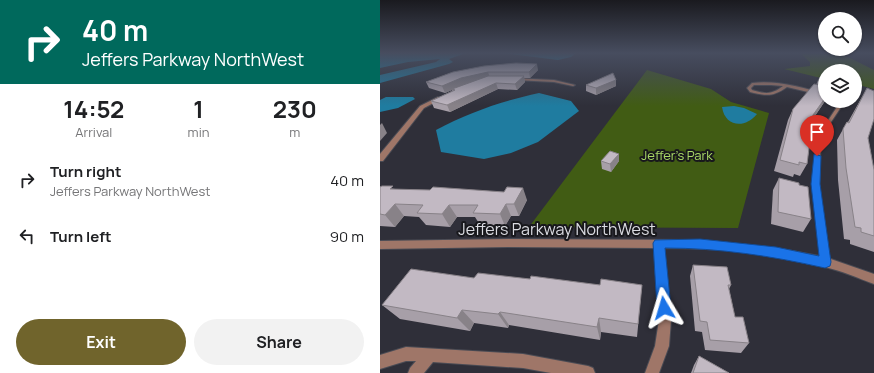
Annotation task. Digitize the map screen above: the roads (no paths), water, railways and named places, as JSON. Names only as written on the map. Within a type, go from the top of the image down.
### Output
[{"type":"street","points":[[508,79],[554,81],[573,85]]},
{"type":"street","points":[[380,159],[422,107],[447,95]]},
{"type":"street","name":"Jeffers Parkway NorthWest","points":[[380,245],[508,242],[700,244],[776,252],[825,262],[874,279]]},
{"type":"street","points":[[652,373],[662,346],[666,320],[659,243]]},
{"type":"street","points":[[380,362],[406,354],[432,355],[523,361],[588,373]]},
{"type":"street","points":[[416,373],[432,355]]},
{"type":"lane","points":[[786,86],[775,94],[768,95],[751,91],[749,88],[753,84],[763,83],[786,86],[818,93]]},
{"type":"lane","points":[[825,262],[816,184],[818,149],[820,137],[840,108]]},
{"type":"water","points":[[400,70],[426,70],[380,83],[380,75]]},
{"type":"water","points":[[539,93],[571,101],[579,111],[538,142],[511,153],[484,159],[441,152],[436,130],[486,108]]},
{"type":"water","points":[[386,97],[413,97],[415,99],[398,108],[380,112],[380,100]]},
{"type":"water","points":[[734,106],[744,108],[757,114],[747,122],[736,124],[727,119],[722,107]]},
{"type":"park label","name":"Jeffer's Park","points":[[677,155]]}]
